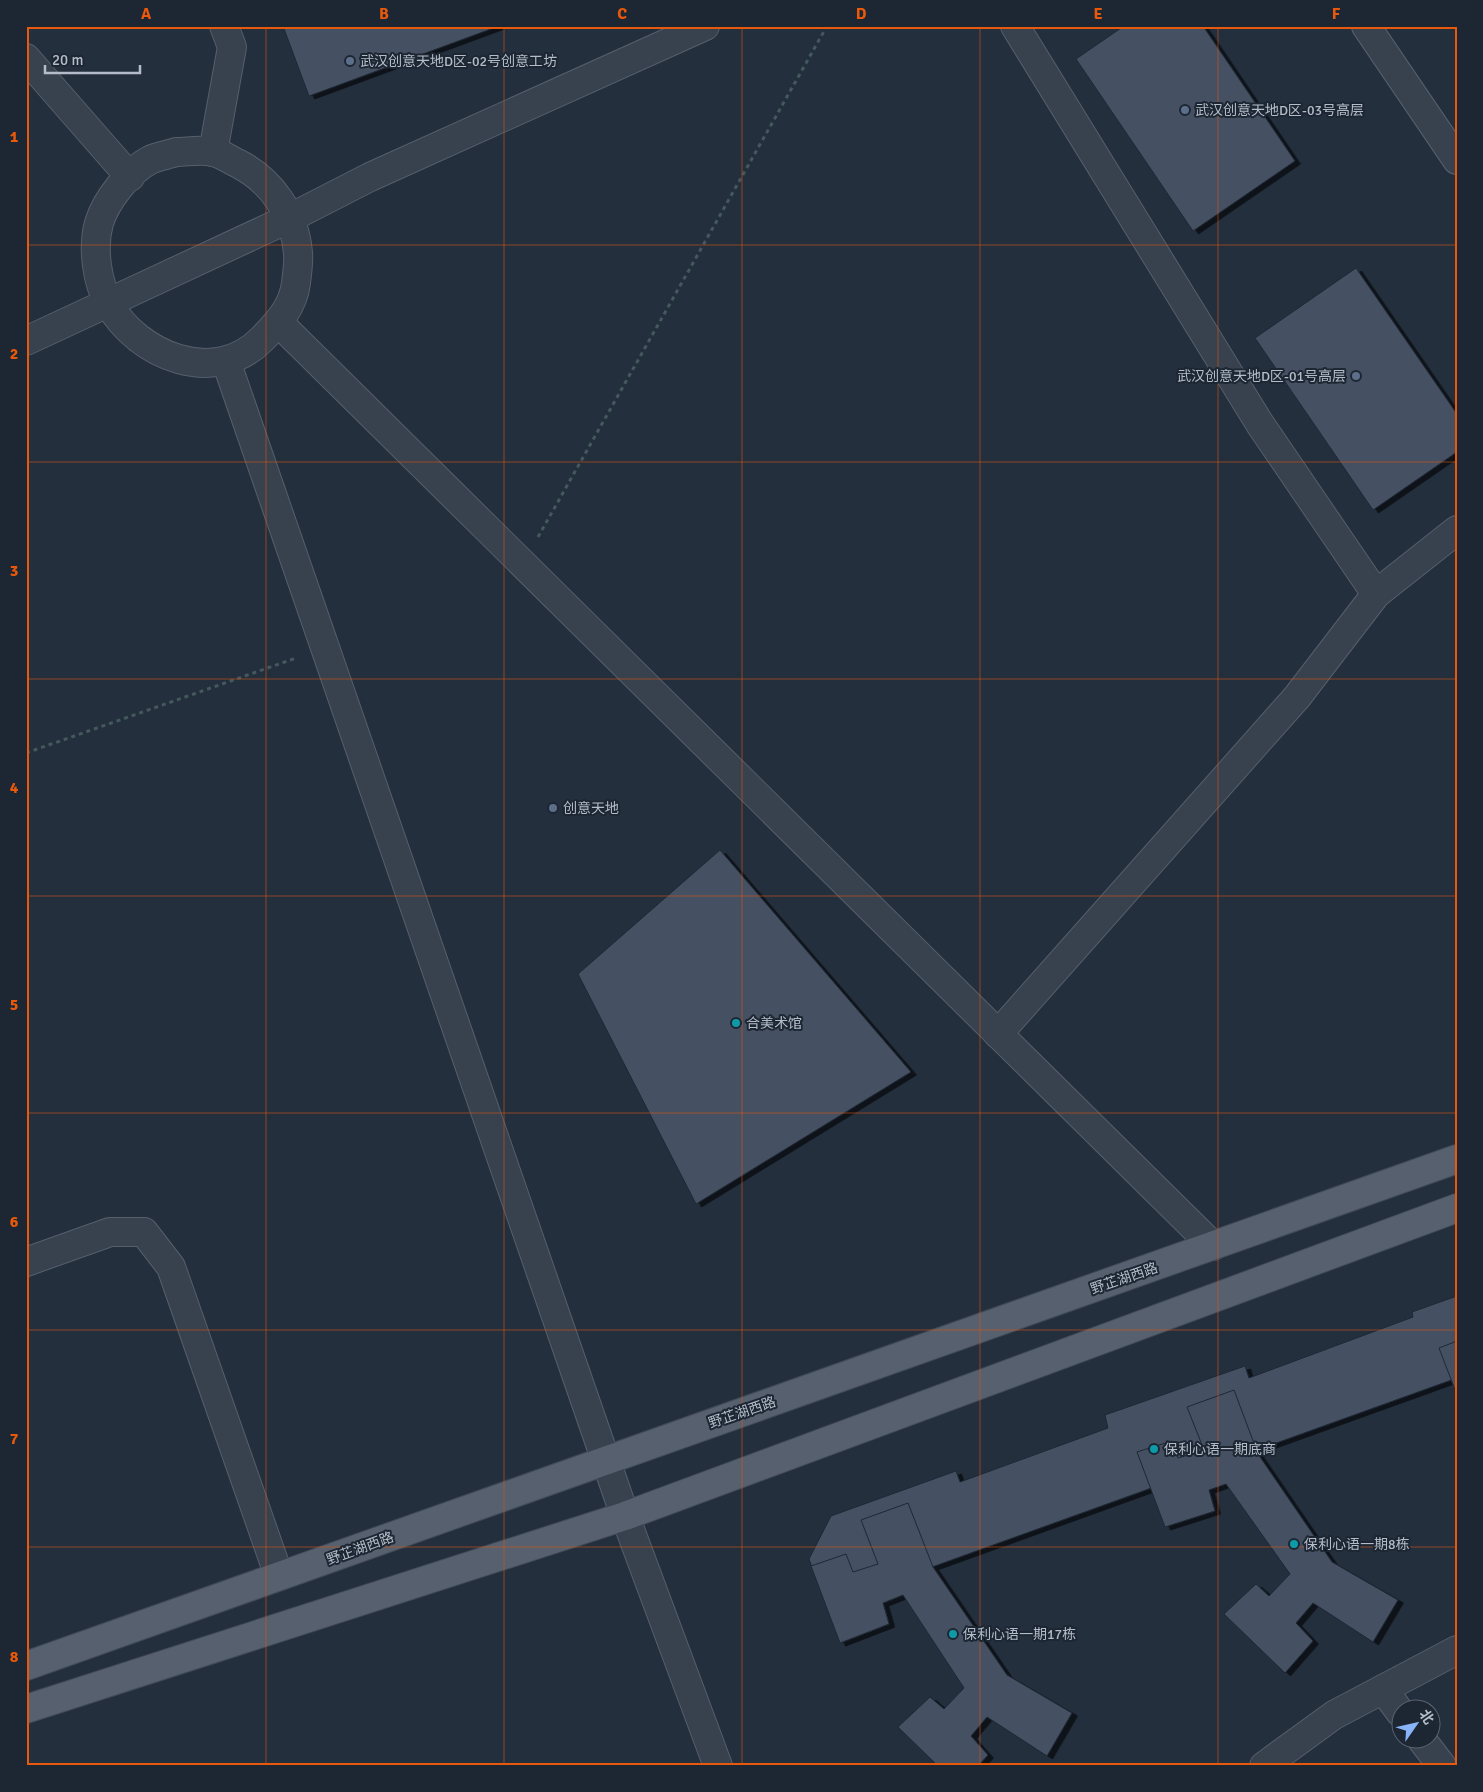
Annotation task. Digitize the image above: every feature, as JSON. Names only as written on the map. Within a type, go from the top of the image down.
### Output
[{"type":"main road","name":"野芷湖西路","points":[[26,1666],[1457,1159]]},
{"type":"main road","points":[[26,1709],[625,1516],[1457,1208]]},
{"type":"street","points":[[213,152],[232,47],[224,26]]},
{"type":"street","points":[[26,341],[290,218],[370,177],[705,26]]},
{"type":"street","points":[[1015,26],[1260,424],[1376,594]]},
{"type":"street","points":[[1366,26],[1457,160]]},
{"type":"street","points":[[26,58],[130,177]]},
{"type":"street","points":[[176,152],[213,152],[254,172],[275,194],[290,218],[298,253],[295,286],[286,313],[255,346],[226,361],[199,365],[168,357],[143,342],[122,323],[109,303],[98,273],[99,224],[110,199],[130,177],[150,160],[176,152]]},
{"type":"street","points":[[278,322],[1213,1246]]},
{"type":"street","points":[[226,361],[625,1516],[718,1766]]},
{"type":"street","points":[[998,1034],[1297,697],[1376,594],[1457,530]]},
{"type":"street","points":[[26,1262],[110,1232],[144,1232],[171,1267],[279,1576]]},
{"type":"street","points":[[1264,1766],[1334,1715],[1457,1650]]},
{"type":"street","points":[[1383,1689],[1391,1700]]},
{"type":"street","points":[[1430,1750],[1442,1766]]},
{"type":"path","points":[[524,564],[827,26]]},
{"type":"path","points":[[26,753],[325,648]]},
{"type":"building","name":"武汉创意天地D区-02号创意工坊","points":[[283,26],[499,26],[309,96]]},
{"type":"building","name":"武汉创意天地D区-03号高层","points":[[1124,26],[1203,26],[1295,161],[1193,231],[1076,59]]},
{"type":"building","name":"武汉创意天地D区-01号高层","points":[[1356,268],[1457,414],[1457,452],[1373,510],[1255,338]]},
{"type":"building","name":"合美术馆","points":[[720,850],[911,1072],[696,1204],[578,974]]},
{"type":"building","name":"保利心语一期底商","points":[[1457,1296],[1457,1378],[896,1580],[903,1595],[883,1603],[889,1624],[840,1643],[809,1559],[831,1516],[956,1471],[960,1482],[1108,1428],[1105,1415],[1245,1366],[1249,1378],[1413,1317],[1412,1312]]},
{"type":"building","points":[[1457,1341],[1457,1395],[1439,1348]]},
{"type":"building","name":"保利心语一期8栋","points":[[1234,1390],[1258,1454],[1332,1562],[1398,1600],[1373,1642],[1313,1603],[1296,1623],[1313,1641],[1285,1673],[1224,1614],[1256,1584],[1269,1596],[1290,1574],[1226,1484],[1209,1490],[1215,1511],[1165,1527],[1137,1452],[1172,1441],[1178,1458],[1204,1450],[1187,1407]]},
{"type":"building","name":"保利心语一期17栋","points":[[908,1503],[933,1567],[1007,1675],[1072,1713],[1047,1756],[987,1717],[971,1736],[988,1755],[978,1766],[938,1766],[898,1727],[930,1697],[944,1709],[964,1688],[903,1595],[883,1603],[889,1624],[840,1643],[811,1566],[846,1554],[853,1572],[878,1564],[861,1520]]},
{"type":"place","name":"武汉创意天地D区-02号创意工坊","points":[[350,61]]},
{"type":"place","name":"武汉创意天地D区-03号高层","points":[[1185,110]]},
{"type":"place","name":"武汉创意天地D区-01号高层","points":[[1356,376]]},
{"type":"place","name":"创意天地","points":[[553,808]]},
{"type":"place","name":"合美术馆","points":[[736,1023]]},
{"type":"place","name":"保利心语一期底商","points":[[1154,1449]]},
{"type":"place","name":"保利心语一期8栋","points":[[1294,1544]]},
{"type":"place","name":"保利心语一期17栋","points":[[953,1634]]}]
